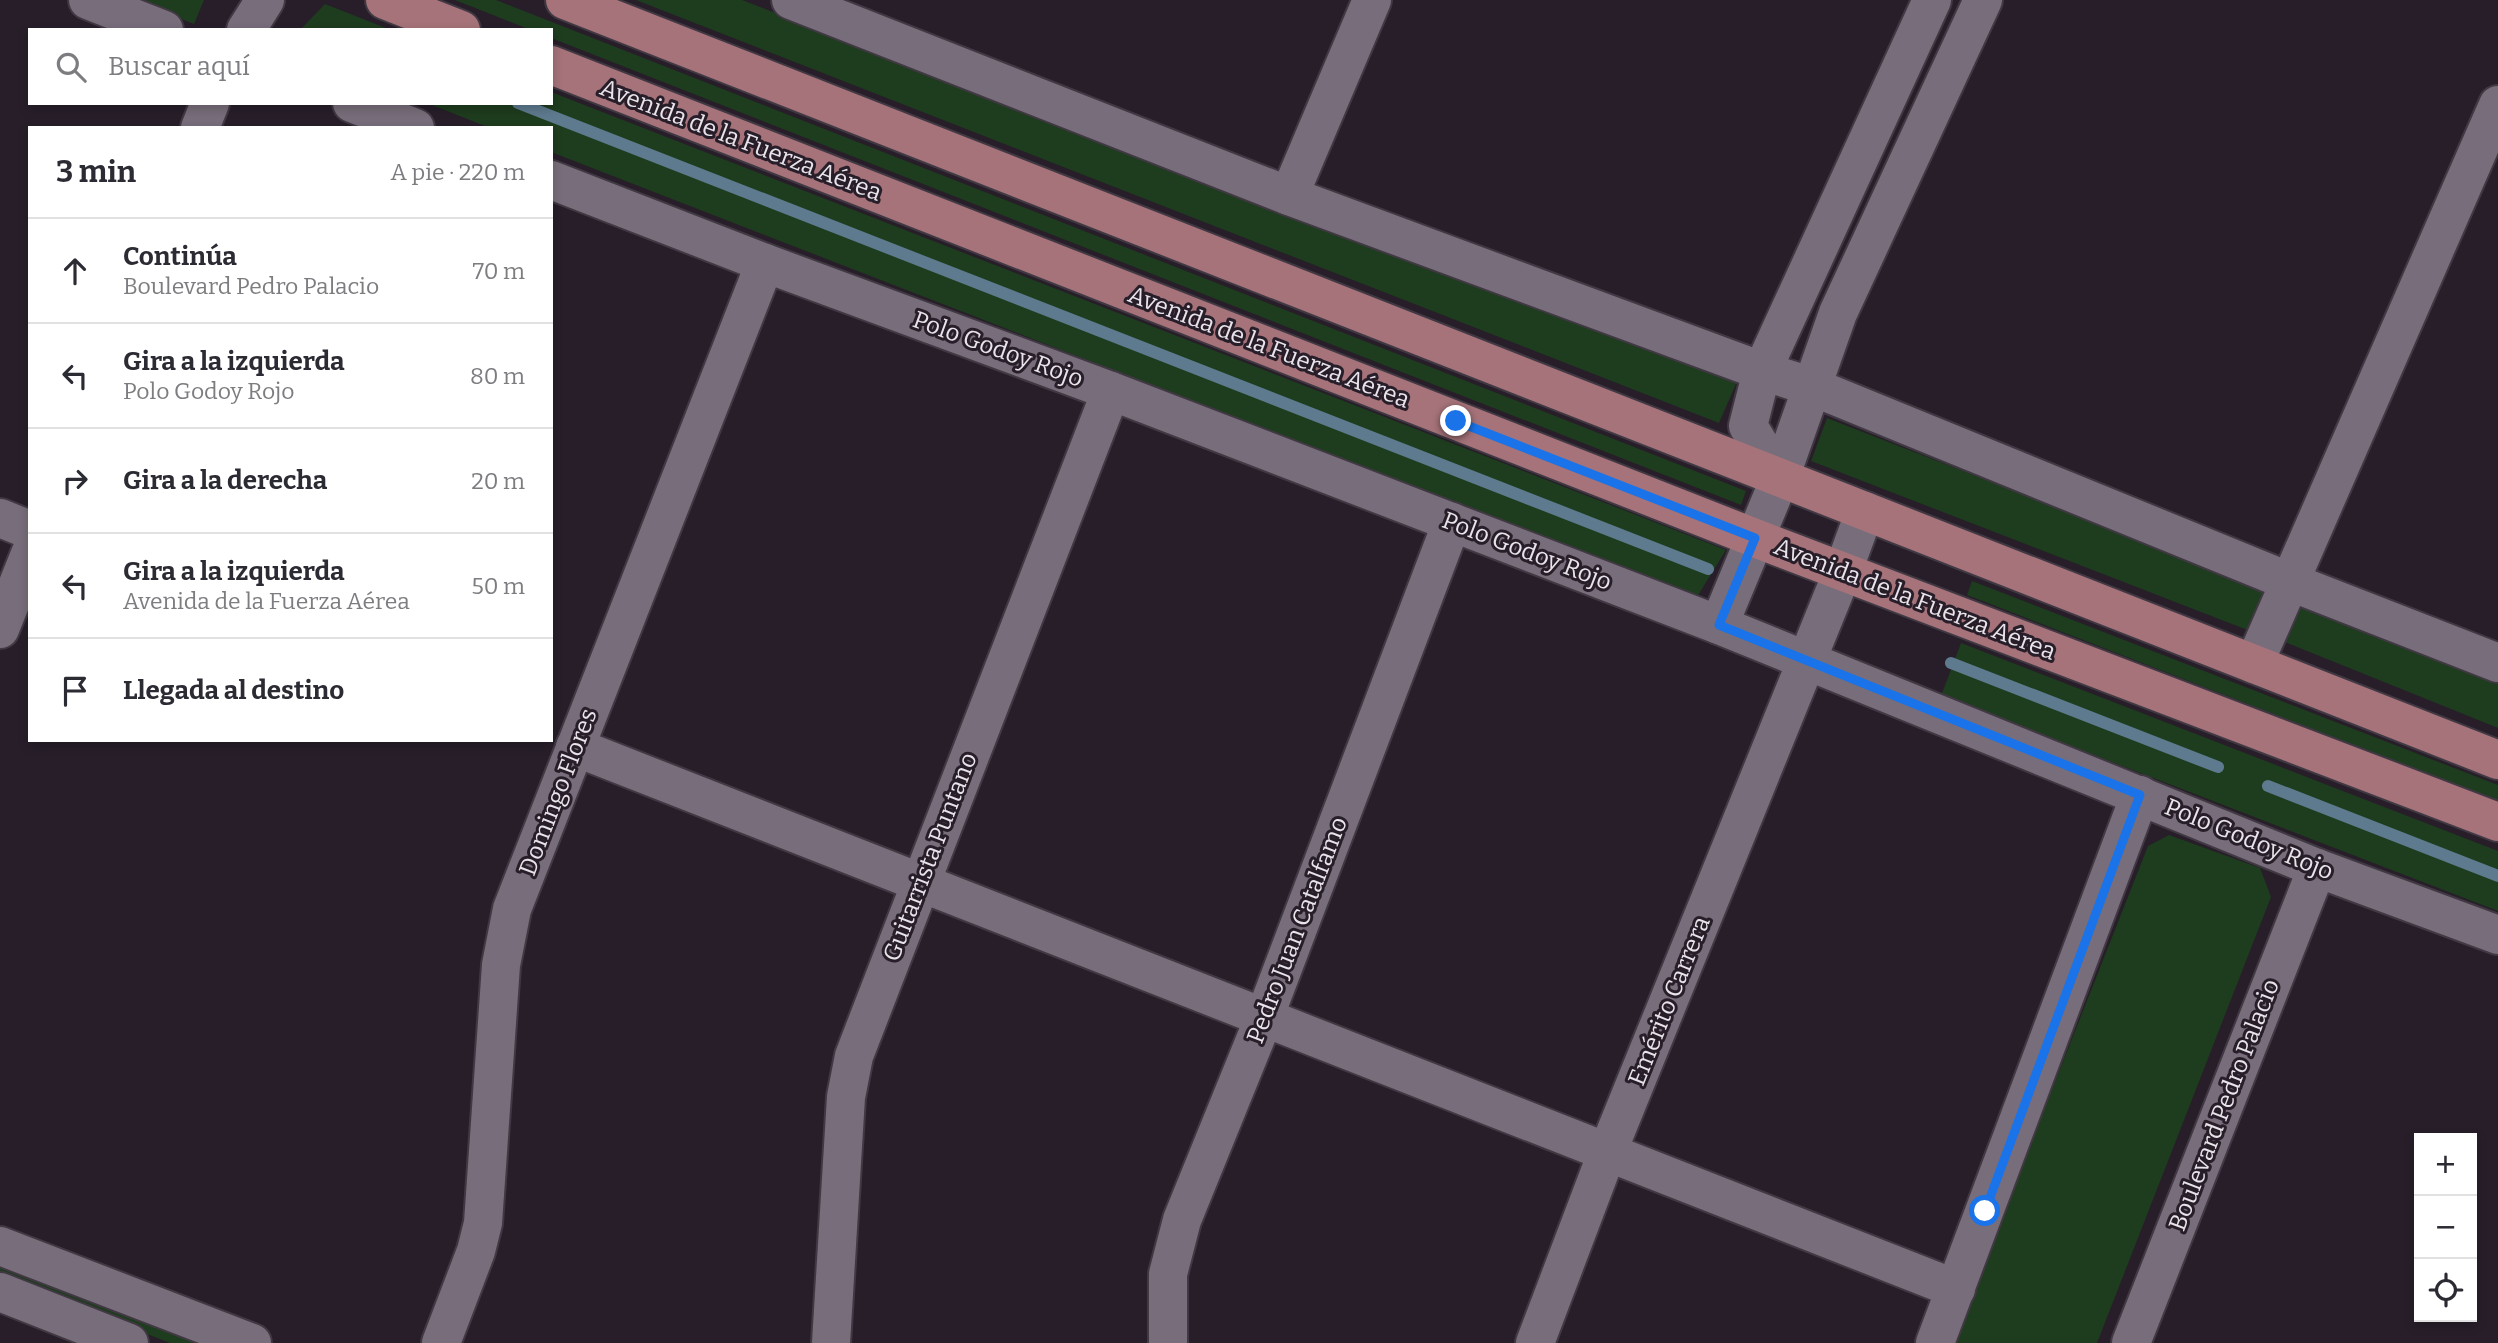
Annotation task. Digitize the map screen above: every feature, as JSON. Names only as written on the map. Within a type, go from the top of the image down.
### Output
[{"type":"main road","points":[[385,0],[456,28]]},
{"type":"main road","points":[[565,0],[2498,760]]},
{"type":"main road","name":"Avenida de la Fuerza Aérea","points":[[553,66],[1755,538],[2498,822]]},
{"type":"street","points":[[89,0],[159,28]]},
{"type":"street","points":[[247,28],[265,0]]},
{"type":"street","points":[[1289,196],[1372,0]]},
{"type":"street","points":[[1780,478],[1748,426],[1762,371],[1932,0]]},
{"type":"street","points":[[1719,625],[1780,478],[1838,313],[1983,0]]},
{"type":"street","points":[[812,4],[1289,196],[1762,371],[1813,387],[2288,582],[2498,663]]},
{"type":"street","points":[[201,126],[209,105]]},
{"type":"street","points":[[357,105],[410,126]]},
{"type":"street","points":[[2254,664],[2498,105]]},
{"type":"street","name":"Polo Godoy Rojo","points":[[553,181],[765,263],[1111,391],[1719,625],[2317,868],[2498,935]]},
{"type":"street","name":"Domingo Flores","points":[[441,1343],[476,1251],[483,1223],[502,965],[512,909],[765,263]]},
{"type":"street","name":"Guitarrista Puntano","points":[[831,1343],[846,1097],[854,1056],[1111,391]]},
{"type":"street","name":"Emérito Carrera","points":[[1535,1343],[1607,1153],[1865,511]]},
{"type":"street","points":[[0,518],[28,529]]},
{"type":"street","name":"Pedro Juan Catalfamo","points":[[1168,1343],[1167,1273],[1182,1220],[1264,1018],[1452,522]]},
{"type":"street","points":[[0,629],[28,559]]},
{"type":"street","points":[[575,747],[1956,1289]]},
{"type":"street","points":[[1935,1343],[2140,795]]},
{"type":"street","name":"Boulevard Pedro Palacio","points":[[2132,1343],[2317,868]]},
{"type":"street","points":[[0,1246],[252,1343]]},
{"type":"street","points":[[0,1292],[129,1343]]},
{"type":"green space","points":[[134,0],[204,0],[194,24]]},
{"type":"green space","points":[[455,0],[496,0],[1746,491],[1741,505],[553,39],[553,28],[526,28]]},
{"type":"green space","points":[[636,0],[742,0],[1355,239],[1739,377],[1719,423]]},
{"type":"green space","points":[[325,4],[386,28],[302,28]]},
{"type":"green space","points":[[553,93],[1726,550],[1697,597],[553,153],[553,126],[485,126],[432,105],[553,105]]},
{"type":"green space","points":[[1827,418],[2266,589],[2250,631],[1811,461]]},
{"type":"green space","points":[[1972,581],[2498,785],[2498,801],[1967,595]]},
{"type":"green space","points":[[2299,600],[2498,678],[2498,728],[2282,641]]},
{"type":"green space","points":[[1961,643],[2498,851],[2498,911],[1941,696]]},
{"type":"green space","points":[[2169,835],[2260,868],[2271,897],[2097,1343],[1952,1343],[2148,846]]},
{"type":"green space","points":[[0,1263],[205,1343],[170,1343],[0,1276]]},
{"type":"waterway","points":[[523,105],[1708,569]]},
{"type":"waterway","points":[[1951,663],[2218,767]]},
{"type":"waterway","points":[[2268,786],[2498,876]]},
{"type":"route","points":[[1456,421],[1755,538],[1719,625],[2140,795],[1985,1211]]}]
